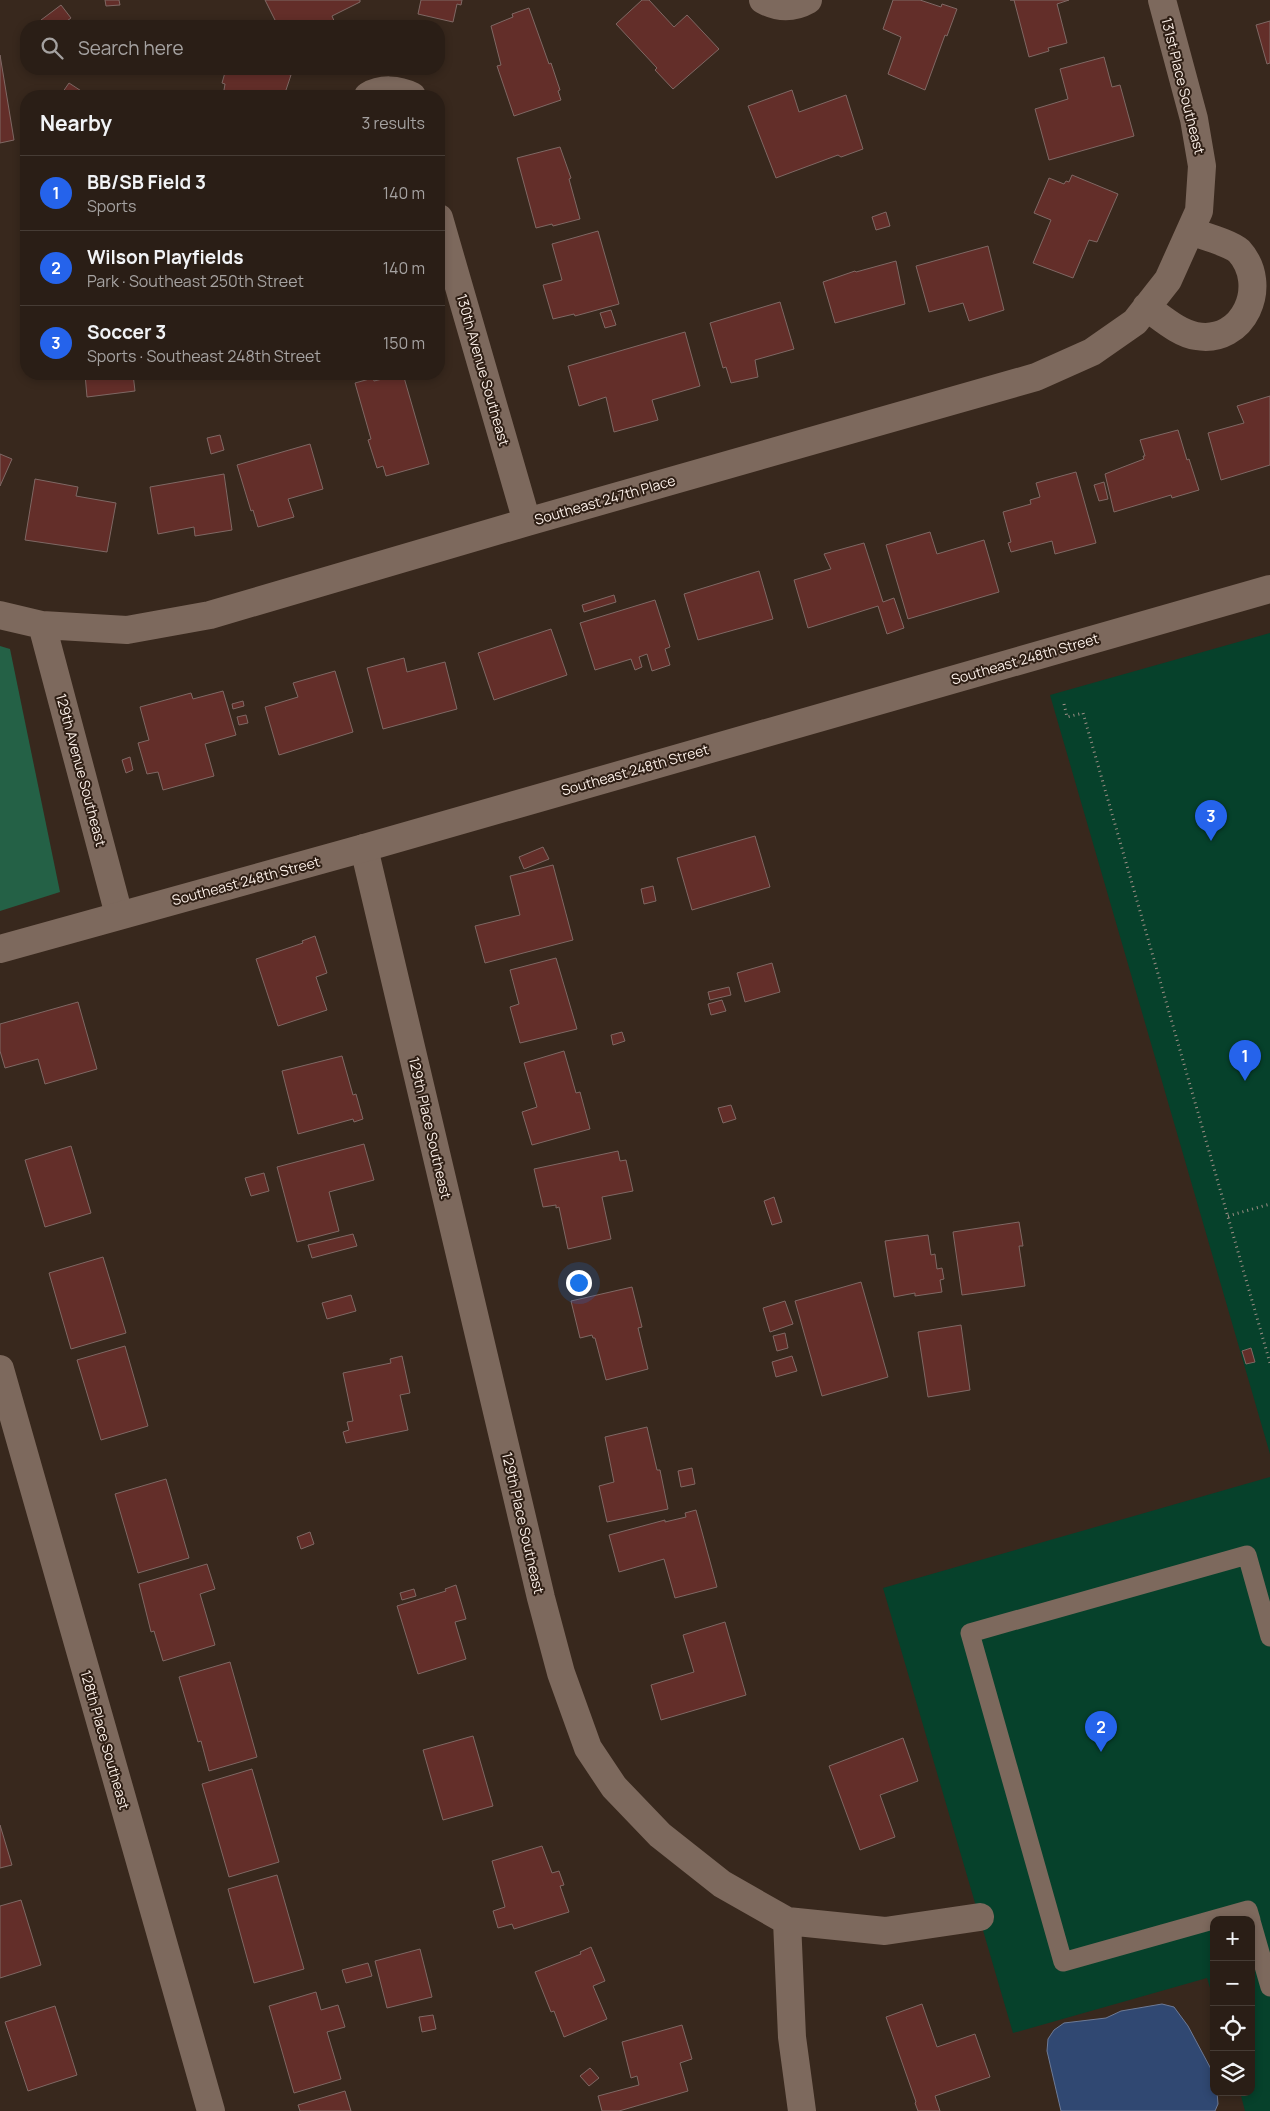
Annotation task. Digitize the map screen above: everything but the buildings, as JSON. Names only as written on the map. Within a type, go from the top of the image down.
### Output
[{"type":"street","points":[[762,0],[773,5],[788,7],[808,0]]},
{"type":"street","name":"131st Place Southeast","points":[[1162,0],[1194,119],[1202,166],[1199,212],[1168,280]]},
{"type":"street","points":[[1146,307],[1195,336],[1211,337],[1228,333],[1241,323],[1251,310],[1256,294],[1255,278],[1249,262],[1238,250],[1190,231]]},
{"type":"street","name":"130th Avenue Southeast","points":[[445,239],[527,522]]},
{"type":"street","name":"Southeast 247th Place","points":[[42,625],[127,630],[210,615],[527,522],[1036,377],[1092,352],[1135,322],[1168,280]]},
{"type":"street","name":"Southeast 248th Street","points":[[0,949],[364,848],[1270,589]]},
{"type":"street","points":[[0,615],[42,625]]},
{"type":"street","name":"129th Avenue Southeast","points":[[42,625],[119,915]]},
{"type":"street","name":"129th Place Southeast","points":[[364,848],[541,1598],[560,1673],[588,1748],[614,1787],[660,1835],[722,1884],[787,1921]]},
{"type":"street","name":"128th Place Southeast","points":[[0,1369],[211,2111]]},
{"type":"street","points":[[802,2111],[792,2037],[787,1921],[885,1931],[980,1917]]},
{"type":"lane","points":[[1210,1921],[1063,1962],[970,1633],[1247,1555],[1270,1637]]},
{"type":"lane","points":[[1227,1916],[1248,1910],[1250,1916]]},
{"type":"lane","points":[[1255,1934],[1270,1987]]},
{"type":"path","points":[[1064,704],[1067,717],[1083,713],[1270,1363]]},
{"type":"path","points":[[1228,1216],[1270,1204]]},
{"type":"green space","points":[[1270,633],[1270,1454],[1050,695]]},
{"type":"green space","points":[[0,646],[10,649],[60,892],[0,911]]},
{"type":"green space","points":[[1270,1477],[1270,2111],[1245,2111],[1241,2096],[1255,2096],[1255,1916],[1210,1916],[1210,1988],[1207,1978],[1013,2033],[883,1588]]},
{"type":"water","points":[[1162,2004],[1174,2007],[1188,2026],[1210,2067],[1210,2096],[1217,2096],[1218,2104],[1215,2111],[1061,2111],[1047,2051],[1048,2039],[1054,2030],[1064,2023],[1106,2018],[1121,2011]]},
{"type":"place","name":"Soccer 3","points":[[1211,841]]},
{"type":"place","name":"BB/SB Field 3","points":[[1245,1081]]},
{"type":"place","name":"Wilson Playfields","points":[[1101,1752]]}]
